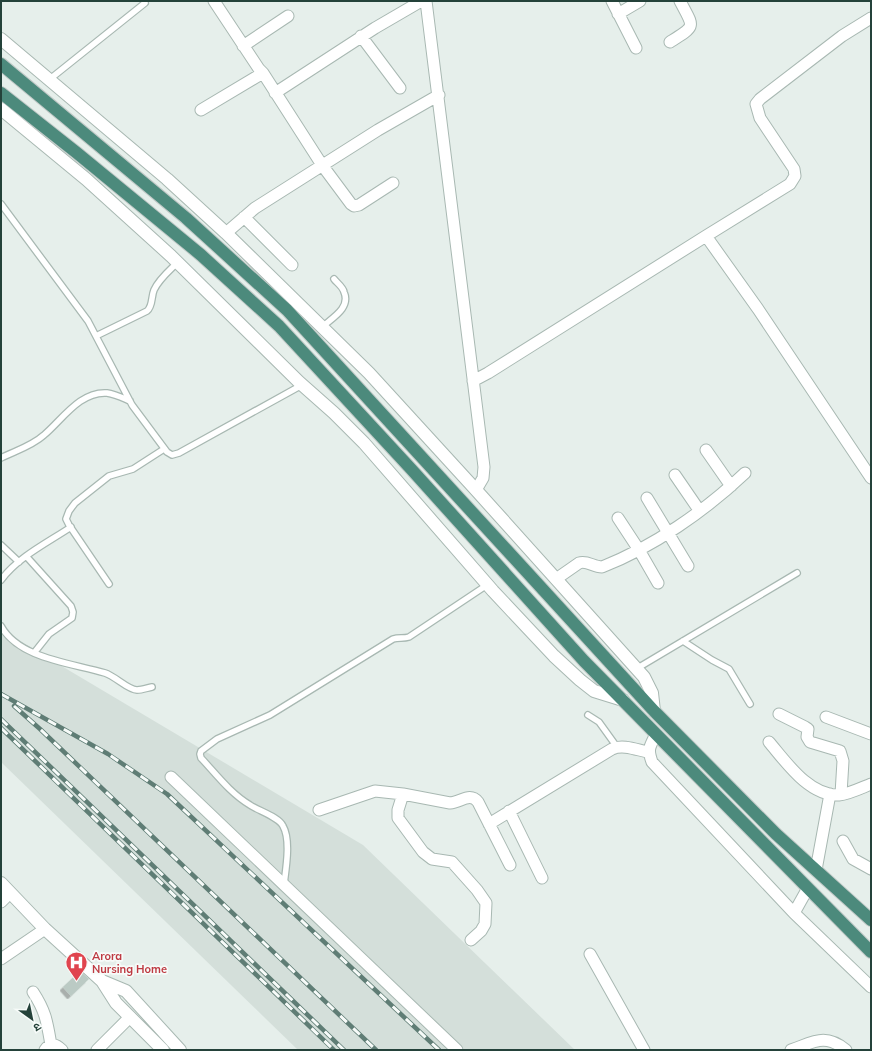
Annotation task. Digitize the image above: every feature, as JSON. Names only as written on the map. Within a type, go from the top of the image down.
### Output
[{"type":"highway","points":[[1,64],[186,218],[287,310],[654,711],[776,834],[871,920]]},
{"type":"highway","points":[[1,92],[201,255],[279,326],[417,475],[584,661],[871,952]]},
{"type":"street","points":[[214,1],[343,195],[354,206],[359,205],[393,183]]},
{"type":"street","points":[[275,93],[361,36],[418,3],[426,1],[439,95],[484,467],[483,478],[476,490]]},
{"type":"street","points":[[612,1],[636,48]]},
{"type":"street","points":[[618,14],[640,1]]},
{"type":"street","points":[[670,42],[690,28],[691,25],[691,21],[680,1]]},
{"type":"street","points":[[243,46],[288,16]]},
{"type":"street","points":[[473,381],[790,184],[794,180],[794,169],[760,118],[756,104],[760,99],[842,36],[871,18]]},
{"type":"street","points":[[361,36],[400,88]]},
{"type":"street","points":[[1,39],[167,178],[226,233],[369,373],[644,677],[652,693],[654,711]]},
{"type":"street","points":[[201,110],[263,73]]},
{"type":"street","points":[[226,233],[255,208],[322,164],[439,95]]},
{"type":"street","points":[[1,109],[86,179],[177,262],[302,385],[334,413],[364,443],[487,584],[554,656],[594,691],[623,700]]},
{"type":"street","points":[[244,217],[292,265]]},
{"type":"street","points":[[706,236],[758,309],[871,478]]},
{"type":"street","points":[[706,450],[732,486]]},
{"type":"street","points":[[676,474],[699,510]]},
{"type":"street","points":[[556,579],[583,561],[596,567],[602,567],[639,550],[669,533],[732,486],[745,474]]},
{"type":"street","points":[[647,498],[688,566]]},
{"type":"street","points":[[618,518],[658,583]]},
{"type":"street","points":[[779,714],[808,728],[807,737],[810,742],[840,751],[844,761],[841,794]]},
{"type":"street","points":[[826,717],[871,734]]},
{"type":"street","points":[[656,734],[648,752],[652,762],[794,913],[871,987]]},
{"type":"street","points":[[769,742],[790,767],[807,784],[830,794],[841,794],[871,784]]},
{"type":"street","points":[[488,824],[612,748],[617,746],[626,747],[648,752]]},
{"type":"street","points":[[171,777],[457,1050]]},
{"type":"street","points":[[319,810],[375,791],[403,794],[450,803],[457,803],[470,797],[474,798],[478,802],[510,865]]},
{"type":"street","points":[[403,794],[398,810],[398,818],[423,852],[432,859],[452,862],[477,890],[486,903],[485,924],[481,931],[471,940]]},
{"type":"street","points":[[816,870],[830,794]]},
{"type":"street","points":[[509,811],[542,878]]},
{"type":"street","points":[[843,840],[853,859],[871,868]]},
{"type":"street","points":[[1,883],[44,929],[102,981],[116,1003],[162,1050]]},
{"type":"street","points":[[794,913],[808,888]]},
{"type":"street","points":[[1,902],[10,893]]},
{"type":"street","points":[[1,959],[44,929]]},
{"type":"street","points":[[590,954],[644,1050]]},
{"type":"street","points":[[102,981],[126,991],[180,1050]]},
{"type":"street","points":[[33,992],[43,1009],[48,1026],[48,1047],[55,1044],[62,1050]]},
{"type":"street","points":[[97,1050],[130,1017]]},
{"type":"street","points":[[791,1050],[817,1040],[828,1040],[834,1041],[846,1050]]},
{"type":"lane","points":[[50,79],[146,3]]},
{"type":"lane","points":[[1,204],[88,321],[130,402],[167,452],[172,455],[179,453],[302,385]]},
{"type":"lane","points":[[96,336],[147,311],[151,306],[152,297],[160,281],[177,262]]},
{"type":"lane","points":[[322,327],[346,305],[344,291],[334,279]]},
{"type":"lane","points":[[1,458],[44,436],[75,406],[91,396],[107,393],[116,395],[130,402]]},
{"type":"lane","points":[[110,584],[66,519],[69,511],[75,503],[109,476],[133,469],[164,449]]},
{"type":"lane","points":[[1,580],[8,571],[26,556],[71,527]]},
{"type":"lane","points":[[1,545],[19,562]]},
{"type":"lane","points":[[26,556],[71,606],[73,612],[72,618],[49,634],[34,653]]},
{"type":"lane","points":[[636,669],[797,573]]},
{"type":"lane","points":[[284,884],[287,848],[283,825],[278,820],[236,796],[201,758],[201,751],[217,739],[270,715],[393,639],[398,637],[409,637],[487,584]]},
{"type":"lane","points":[[1,626],[7,636],[20,646],[34,653],[70,665],[113,676],[133,689],[138,690],[152,687]]},
{"type":"lane","points":[[683,641],[729,669],[750,704]]},
{"type":"lane","points":[[588,715],[599,722],[617,746]]},
{"type":"shaded area","points":[[1,630],[363,845],[575,1050],[298,1050],[1,762]]},
{"type":"building","points":[[80,971],[89,979],[71,996],[63,987]]},
{"type":"railway","points":[[1,694],[108,754],[167,794],[439,1050]]},
{"type":"railway","points":[[14,706],[40,729],[376,1050]]},
{"type":"railway","points":[[1,719],[344,1050]]},
{"type":"railway","points":[[1,728],[334,1050]]},
{"type":"place","name":"Arora Nursing Home","points":[[76,982]]}]
